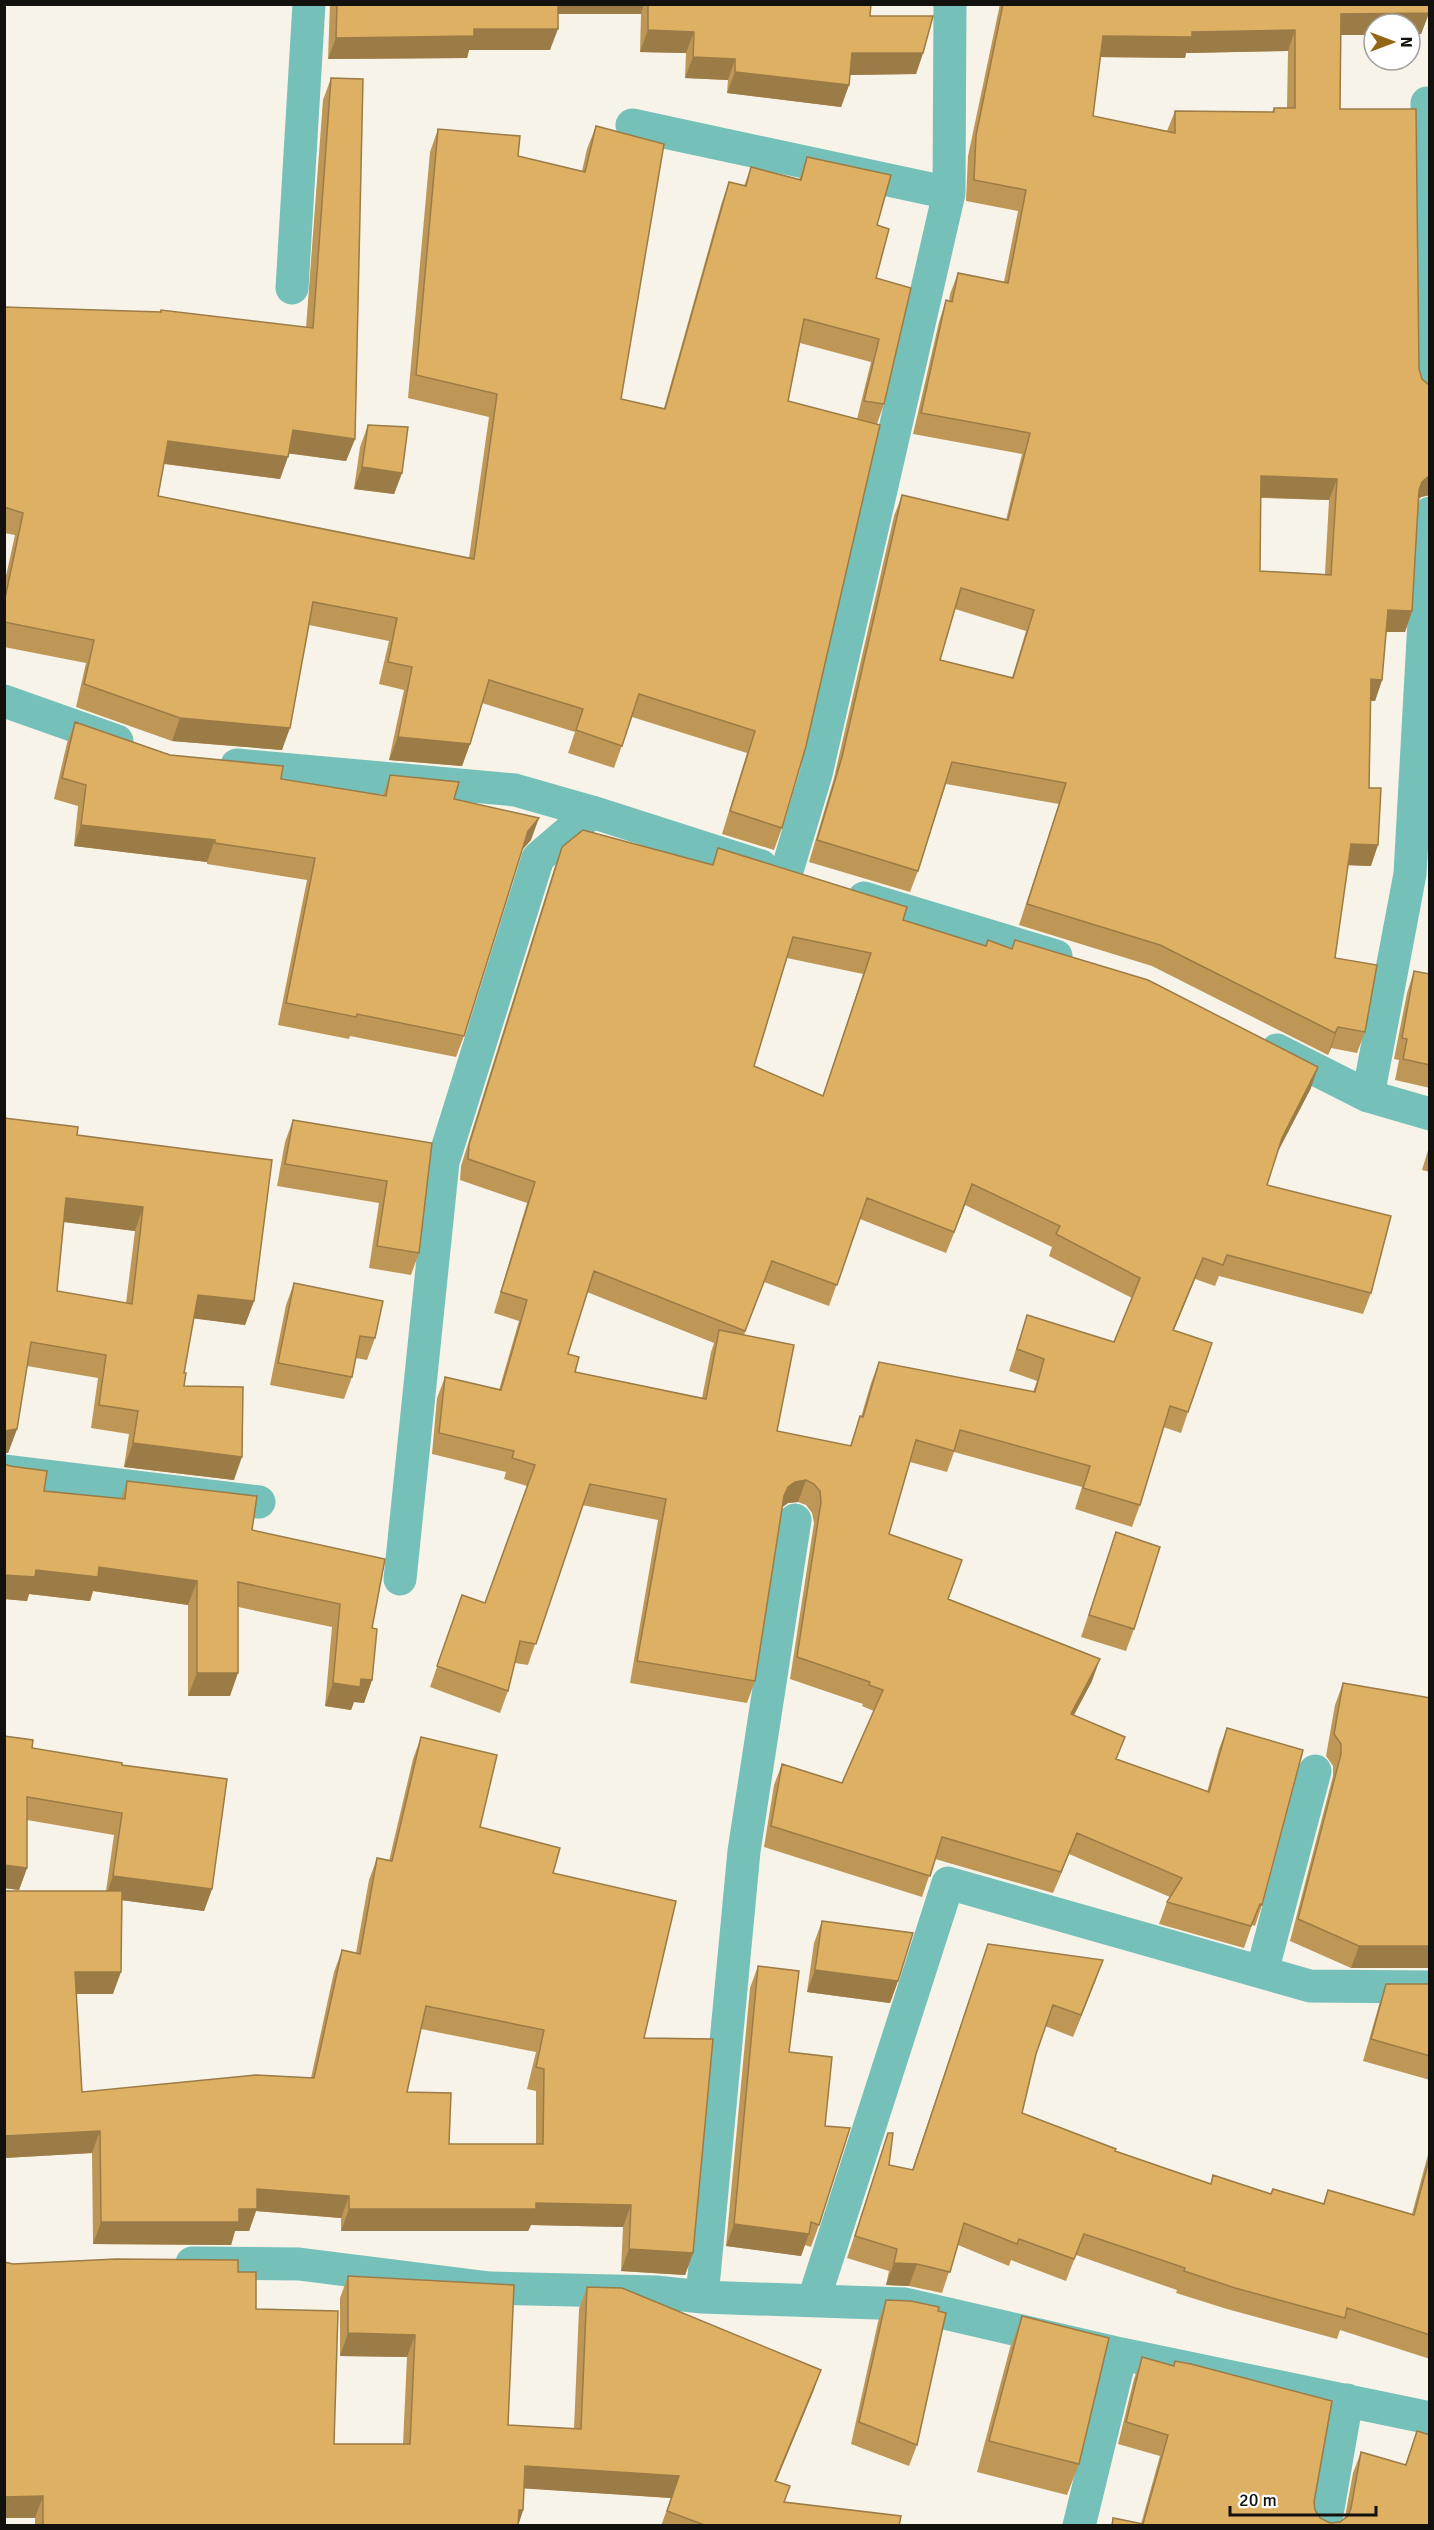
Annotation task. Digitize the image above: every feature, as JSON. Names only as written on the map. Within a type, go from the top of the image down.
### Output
[{"type":"street","points":[[292,288],[309,4]]},
{"type":"street","points":[[809,881],[816,774],[949,193],[950,4]]},
{"type":"street","points":[[1426,103],[1430,390]]},
{"type":"street","points":[[632,125],[949,193]]},
{"type":"street","points":[[1368,1096],[1410,874],[1430,513]]},
{"type":"street","points":[[4,701],[146,751]]},
{"type":"street","points":[[204,762],[514,790],[592,812],[1079,963]]},
{"type":"street","points":[[400,1579],[443,1162],[538,858],[592,812]]},
{"type":"street","points":[[1252,1037],[1368,1096],[1430,1114]]},
{"type":"street","points":[[4,1471],[259,1502]]},
{"type":"street","points":[[702,2297],[744,1851],[795,1520]]},
{"type":"street","points":[[1262,1972],[1315,1771]]},
{"type":"street","points":[[814,2299],[948,1883],[1310,1986],[1430,1987]]},
{"type":"street","points":[[167,2263],[299,2264],[490,2288],[656,2292],[702,2297],[814,2299],[905,2304],[1121,2354],[1430,2418]]},
{"type":"street","points":[[1079,2526],[1121,2354]]},
{"type":"street","points":[[1325,2526],[1347,2400]]},
{"type":"building","points":[[337,4],[558,4],[558,29],[474,29],[474,36],[336,38]]},
{"type":"building","points":[[648,4],[871,4],[870,16],[933,16],[923,53],[852,53],[849,85],[735,72],[735,59],[693,57],[694,32],[648,30]]},
{"type":"building","points":[[1003,4],[1429,4],[1429,13],[1341,14],[1340,109],[1416,109],[1419,369],[1422,379],[1430,386],[1430,475],[1422,482],[1419,490],[1412,611],[1388,610],[1382,680],[1371,679],[1369,788],[1381,788],[1378,845],[1351,844],[1335,958],[1377,965],[1365,1032],[1338,1027],[1335,1033],[1160,945],[1027,904],[1066,783],[952,762],[918,871],[817,840],[842,757],[902,495],[1008,520],[1030,433],[921,413],[946,300],[952,302],[958,273],[1008,283],[1026,190],[974,180],[976,135]],"holes":[[[1295,30],[1295,108],[1274,108],[1274,112],[1175,111],[1175,133],[1093,116],[1103,36],[1192,37],[1192,32]],[[1261,476],[1337,479],[1331,575],[1260,571]],[[961,588],[1034,610],[1013,678],[940,660]]]},
{"type":"building","points":[[331,78],[363,79],[355,439],[293,430],[288,457],[168,441],[158,496],[474,559],[497,394],[416,375],[438,129],[520,136],[518,156],[585,172],[596,126],[664,144],[621,399],[665,409],[729,182],[746,186],[751,167],[801,180],[807,157],[891,175],[877,225],[889,229],[876,278],[911,288],[884,404],[864,401],[879,339],[804,319],[788,401],[880,425],[806,746],[782,828],[730,811],[755,731],[639,694],[622,746],[576,730],[583,709],[489,680],[470,744],[398,737],[412,667],[388,662],[397,618],[313,602],[290,728],[180,718],[84,684],[94,640],[4,622],[4,603],[23,513],[4,507],[4,307],[161,312],[161,310],[313,328]]},
{"type":"building","points":[[368,425],[408,427],[402,473],[362,467]]},
{"type":"building","points":[[75,722],[170,755],[283,766],[281,779],[386,796],[390,775],[459,782],[454,799],[539,818],[528,831],[464,1036],[357,1014],[356,1017],[286,1003],[315,858],[215,843],[215,840],[81,825],[86,785],[62,778]]},
{"type":"building","points":[[583,830],[713,865],[718,848],[907,907],[903,920],[986,946],[988,940],[1012,949],[1015,940],[1148,980],[1318,1067],[1282,1138],[1267,1185],[1391,1216],[1371,1293],[1227,1255],[1223,1265],[1203,1258],[1173,1330],[1212,1343],[1188,1412],[1170,1406],[1140,1505],[1083,1488],[1090,1466],[960,1430],[954,1451],[916,1440],[889,1534],[962,1560],[948,1599],[1100,1659],[1071,1714],[1125,1737],[1116,1759],[1209,1792],[1227,1728],[1303,1750],[1262,1905],[1260,1904],[1251,1926],[1167,1902],[1182,1878],[1077,1833],[1061,1872],[942,1837],[930,1876],[771,1826],[782,1764],[842,1783],[883,1690],[869,1685],[870,1682],[797,1657],[821,1502],[820,1491],[806,1480],[795,1482],[788,1487],[784,1496],[755,1681],[637,1661],[666,1499],[590,1484],[536,1644],[520,1641],[508,1691],[437,1666],[462,1595],[485,1603],[535,1465],[512,1458],[514,1451],[439,1433],[445,1377],[501,1390],[527,1300],[501,1292],[535,1182],[468,1159],[469,1145],[562,847]],"holes":[[[793,937],[871,953],[823,1096],[754,1066]],[[972,1184],[1060,1226],[1056,1234],[1140,1278],[1114,1342],[1027,1315],[1017,1349],[1044,1359],[1035,1392],[879,1362],[863,1417],[860,1416],[851,1446],[777,1431],[794,1345],[719,1330],[706,1399],[575,1372],[579,1357],[568,1354],[594,1271],[745,1331],[772,1261],[837,1285],[867,1198],[954,1232]]]},
{"type":"building","points":[[1414,971],[1430,974],[1430,1065],[1403,1059],[1407,1039],[1402,1038]]},
{"type":"building","points":[[4,1118],[78,1127],[77,1135],[272,1160],[254,1301],[198,1295],[184,1373],[186,1373],[184,1386],[243,1387],[242,1457],[133,1443],[138,1411],[99,1405],[106,1355],[31,1342],[17,1429],[4,1431]],"holes":[[[66,1198],[143,1207],[132,1304],[57,1291]]]},
{"type":"building","points":[[293,1120],[432,1143],[419,1253],[377,1246],[387,1181],[285,1164]]},
{"type":"building","points":[[294,1283],[383,1301],[375,1338],[360,1336],[352,1377],[278,1363]]},
{"type":"building","points":[[4,1464],[47,1471],[44,1491],[125,1499],[127,1481],[257,1496],[252,1530],[385,1559],[372,1628],[377,1629],[372,1680],[361,1679],[360,1687],[333,1683],[340,1604],[238,1582],[238,1673],[197,1673],[197,1581],[99,1567],[98,1577],[36,1570],[35,1577],[4,1575]]},
{"type":"building","points":[[1116,1532],[1160,1547],[1134,1629],[1089,1615]]},
{"type":"building","points":[[1343,1683],[1430,1698],[1430,1946],[1359,1946],[1298,1919],[1341,1754],[1341,1744],[1334,1734]]},
{"type":"building","points":[[4,1736],[33,1740],[32,1748],[122,1763],[122,1765],[227,1779],[212,1889],[113,1876],[122,1813],[27,1797],[27,1868],[4,1865]]},
{"type":"building","points":[[421,1737],[497,1755],[480,1827],[560,1848],[553,1873],[676,1901],[644,2038],[713,2039],[693,2253],[629,2249],[631,2205],[536,2203],[536,2209],[349,2209],[349,2196],[257,2189],[257,2209],[239,2209],[239,2222],[101,2222],[100,2131],[4,2136],[4,1891],[122,1891],[121,1972],[75,1972],[82,2092],[256,2075],[314,2078],[342,1950],[360,1954],[377,1858],[392,1861]],"holes":[[[426,2006],[544,2030],[536,2067],[544,2069],[543,2144],[449,2144],[451,2093],[407,2092]]]},
{"type":"building","points":[[822,1921],[913,1933],[898,1981],[815,1970]]},
{"type":"building","points":[[988,1944],[1103,1960],[1081,2015],[1053,2005],[1036,2054],[1022,2113],[1116,2149],[1115,2151],[1211,2184],[1213,2175],[1271,2194],[1273,2189],[1324,2204],[1328,2190],[1414,2215],[1430,2156],[1430,2335],[1347,2308],[1345,2318],[1235,2288],[1184,2271],[1185,2268],[1084,2234],[1074,2259],[1019,2239],[1017,2244],[964,2223],[950,2272],[917,2264],[894,2263],[897,2249],[855,2236],[888,2133],[893,2133],[889,2165],[913,2170]]},
{"type":"building","points":[[758,1966],[799,1971],[789,2052],[832,2057],[825,2126],[850,2128],[819,2225],[811,2222],[809,2234],[734,2224]]},
{"type":"building","points":[[1386,1984],[1430,1984],[1430,2056],[1371,2039]]},
{"type":"building","points":[[116,2259],[238,2260],[238,2272],[256,2272],[256,2309],[338,2311],[334,2444],[410,2444],[415,2335],[348,2333],[348,2276],[514,2285],[508,2425],[581,2429],[587,2287],[622,2288],[821,2370],[775,2481],[790,2486],[784,2502],[901,2516],[899,2526],[707,2526],[667,2511],[679,2476],[525,2466],[523,2510],[519,2510],[518,2526],[43,2526],[43,2496],[4,2497],[4,2262],[13,2264]]},
{"type":"building","points":[[886,2300],[911,2301],[939,2307],[938,2311],[946,2313],[917,2445],[859,2422]]},
{"type":"building","points":[[1022,2316],[1109,2338],[1079,2464],[989,2441]]},
{"type":"building","points":[[1142,2357],[1174,2366],[1175,2361],[1191,2364],[1332,2401],[1314,2502],[1315,2510],[1320,2518],[1330,2523],[1340,2522],[1348,2516],[1361,2452],[1406,2465],[1417,2431],[1430,2435],[1430,2526],[1112,2526],[1113,2518],[1143,2524],[1168,2435],[1126,2422]]}]
